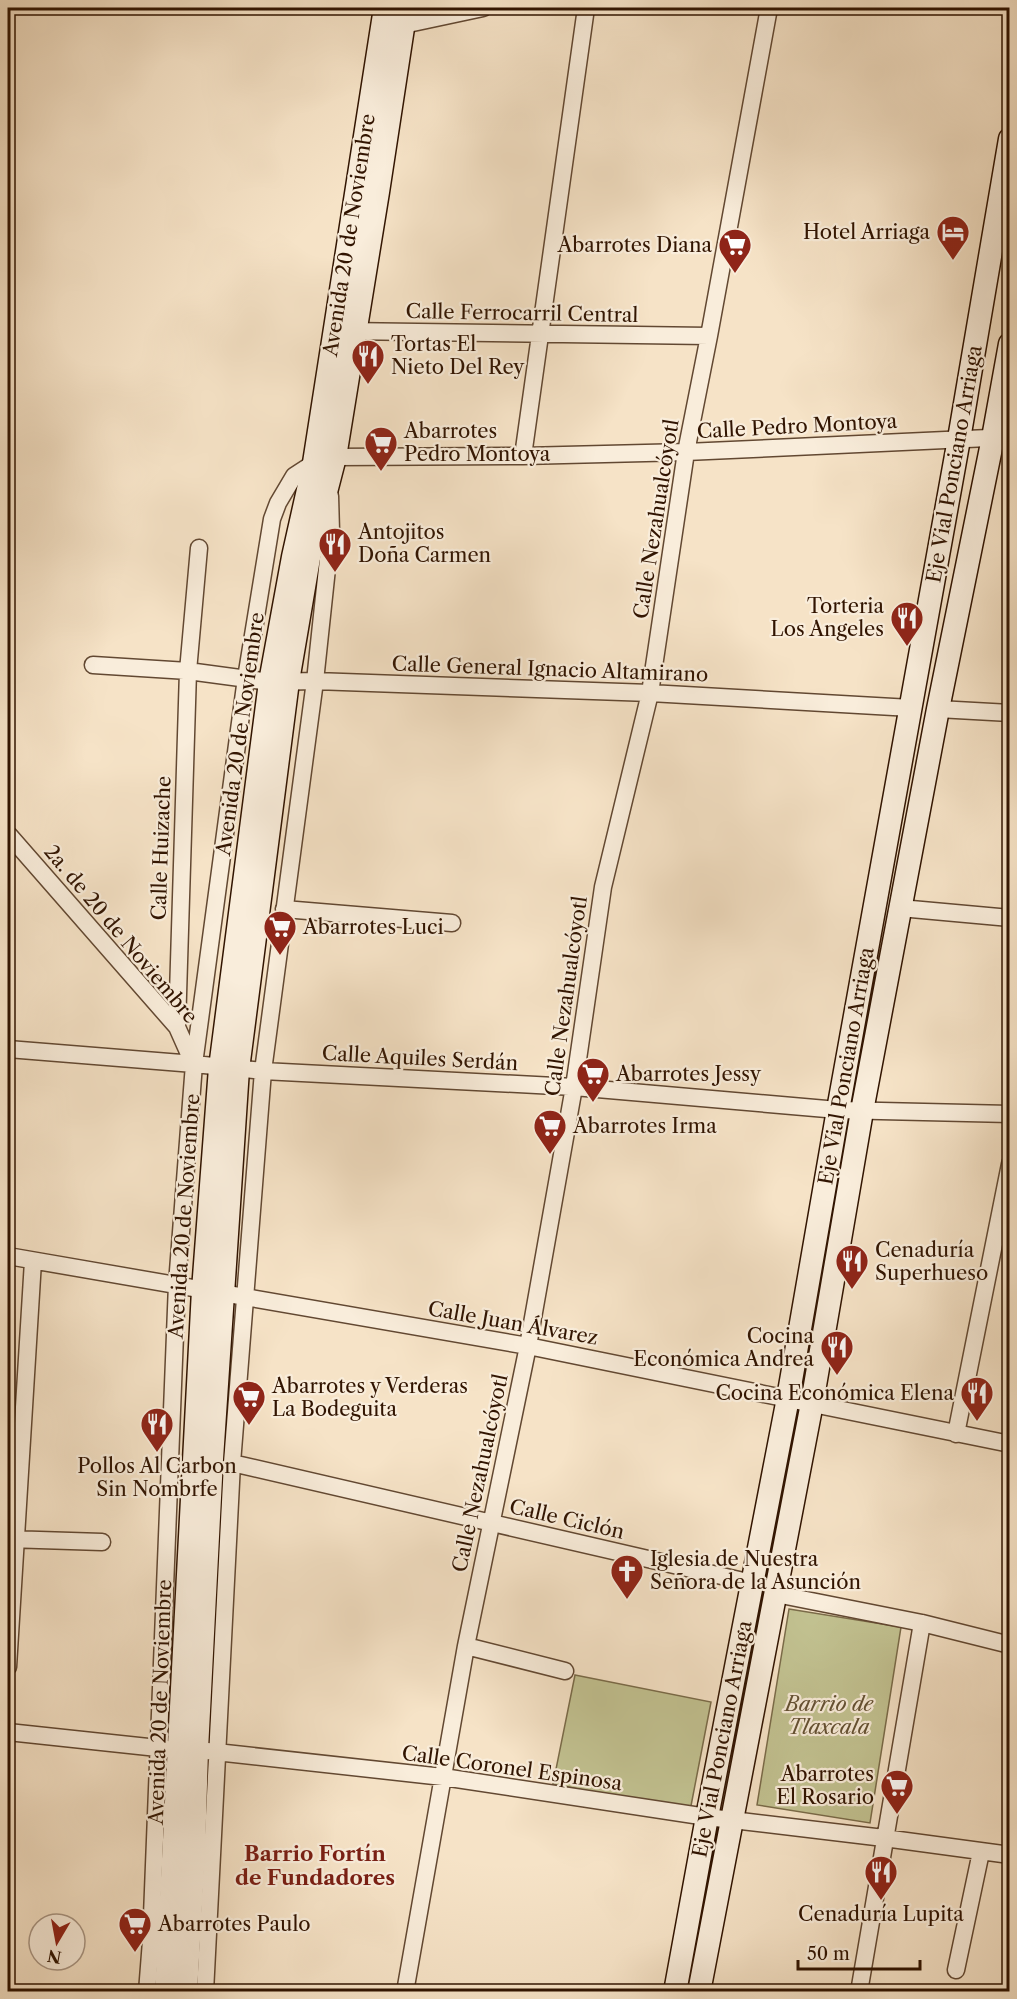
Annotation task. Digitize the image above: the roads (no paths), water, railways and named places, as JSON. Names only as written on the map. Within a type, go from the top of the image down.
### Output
[{"type":"main road","name":"Avenida 20 de Noviembre","points":[[166,1992],[188,1750],[213,1292],[229,1069],[293,557],[325,460],[394,17]]},
{"type":"main road","name":"Eje Vial Ponciano Arriaga","points":[[675,1992],[706,1817],[788,1398],[959,440],[1010,139]]},
{"type":"main road","name":"Eje Vial Ponciano Arriaga","points":[[699,1992],[812,1403],[862,1111],[938,709],[1001,438],[1010,344]]},
{"type":"main road","name":"Avenida 20 de Noviembre","points":[[279,682],[329,483],[325,460]]},
{"type":"main road","name":"Avenida 20 de Noviembre","points":[[186,1992],[194,1852],[188,1750]]},
{"type":"street","points":[[394,17],[483,8]]},
{"type":"street","points":[[523,456],[586,8]]},
{"type":"street","name":"Calle Nezahualcóyotl","points":[[405,1992],[466,1646],[528,1346],[574,1087],[603,887],[650,693],[686,452],[769,8]]},
{"type":"street","name":"Calle Ferrocarril Central","points":[[345,331],[709,336]]},
{"type":"street","name":"Calle Pedro Montoya","points":[[325,460],[686,452],[1001,438]]},
{"type":"street","name":"Avenida 20 de Noviembre","points":[[205,1992],[188,1750],[177,1284],[194,1064],[246,678],[272,519],[278,503],[294,476],[325,460]]},
{"type":"street","name":"Avenida 20 de Noviembre","points":[[147,1992],[151,1941],[188,1750],[232,1463],[263,1071],[315,681],[331,531],[329,483]]},
{"type":"street","name":"Calle Huizache","points":[[177,1027],[188,671],[199,548]]},
{"type":"street","name":"Calle General Ignacio Altamirano","points":[[93,665],[188,671],[279,682],[315,681],[650,693],[911,708]]},
{"type":"street","points":[[938,709],[1010,713]]},
{"type":"street","name":"2a. de 20 de Noviembre","points":[[9,835],[177,1027],[194,1064]]},
{"type":"street","points":[[900,908],[1010,918]]},
{"type":"street","points":[[284,909],[452,922]]},
{"type":"street","name":"Calle Aquiles Serdán","points":[[8,1049],[194,1064],[229,1069],[574,1087],[838,1110],[1010,1114]]},
{"type":"street","points":[[956,1434],[1010,1164]]},
{"type":"street","name":"Calle Juan Álvarez","points":[[8,1256],[528,1346],[1010,1444]]},
{"type":"street","points":[[8,1667],[12,1539],[33,1261]]},
{"type":"street","name":"Calle Ciclón","points":[[232,1463],[752,1583]]},
{"type":"street","points":[[12,1539],[102,1542]]},
{"type":"street","points":[[776,1594],[922,1623],[1010,1645]]},
{"type":"street","points":[[859,1992],[922,1623]]},
{"type":"street","points":[[466,1646],[566,1671]]},
{"type":"street","name":"Calle Coronel Espinosa","points":[[8,1732],[443,1777],[706,1817],[1010,1855]]},
{"type":"street","points":[[956,1970],[981,1851]]},
{"type":"place","name":"Hotel Arriaga","points":[[953,261]]},
{"type":"place","name":"Abarrotes Diana","points":[[735,274]]},
{"type":"place","name":"Tortas El Nieto Del Rey","points":[[368,385]]},
{"type":"place","name":"Abarrotes Pedro Montoya","points":[[381,472]]},
{"type":"place","name":"Antojitos Doña Carmen","points":[[335,573]]},
{"type":"place","name":"Torteria Los Angeles","points":[[907,647]]},
{"type":"place","name":"Abarrotes Luci","points":[[280,956]]},
{"type":"place","name":"Abarrotes Jessy","points":[[593,1103]]},
{"type":"place","name":"Abarrotes Irma","points":[[550,1155]]},
{"type":"place","name":"Cenaduría Superhueso","points":[[852,1290]]},
{"type":"place","name":"Cocina Económica Andrea","points":[[837,1376]]},
{"type":"place","name":"Cocina Económica Elena","points":[[977,1422]]},
{"type":"place","name":"Abarrotes y Verderas La Bodeguita","points":[[249,1426]]},
{"type":"place","name":"Pollos Al Carbon Sin Nombrfe","points":[[157,1453]]},
{"type":"place","name":"Iglesia de Nuestra Señora de la Asunción","points":[[627,1600]]},
{"type":"place","name":"Abarrotes El Rosario","points":[[897,1815]]},
{"type":"place","name":"Cenaduría Lupita","points":[[881,1901]]},
{"type":"place","name":"Abarrotes Paulo","points":[[135,1953]]},
{"type":"district","name":"Barrio Fortín de Fundadores","points":[[315,1866]]},
{"type":"park label","name":"Barrio de Tlaxcala","points":[[829,1716]]}]
